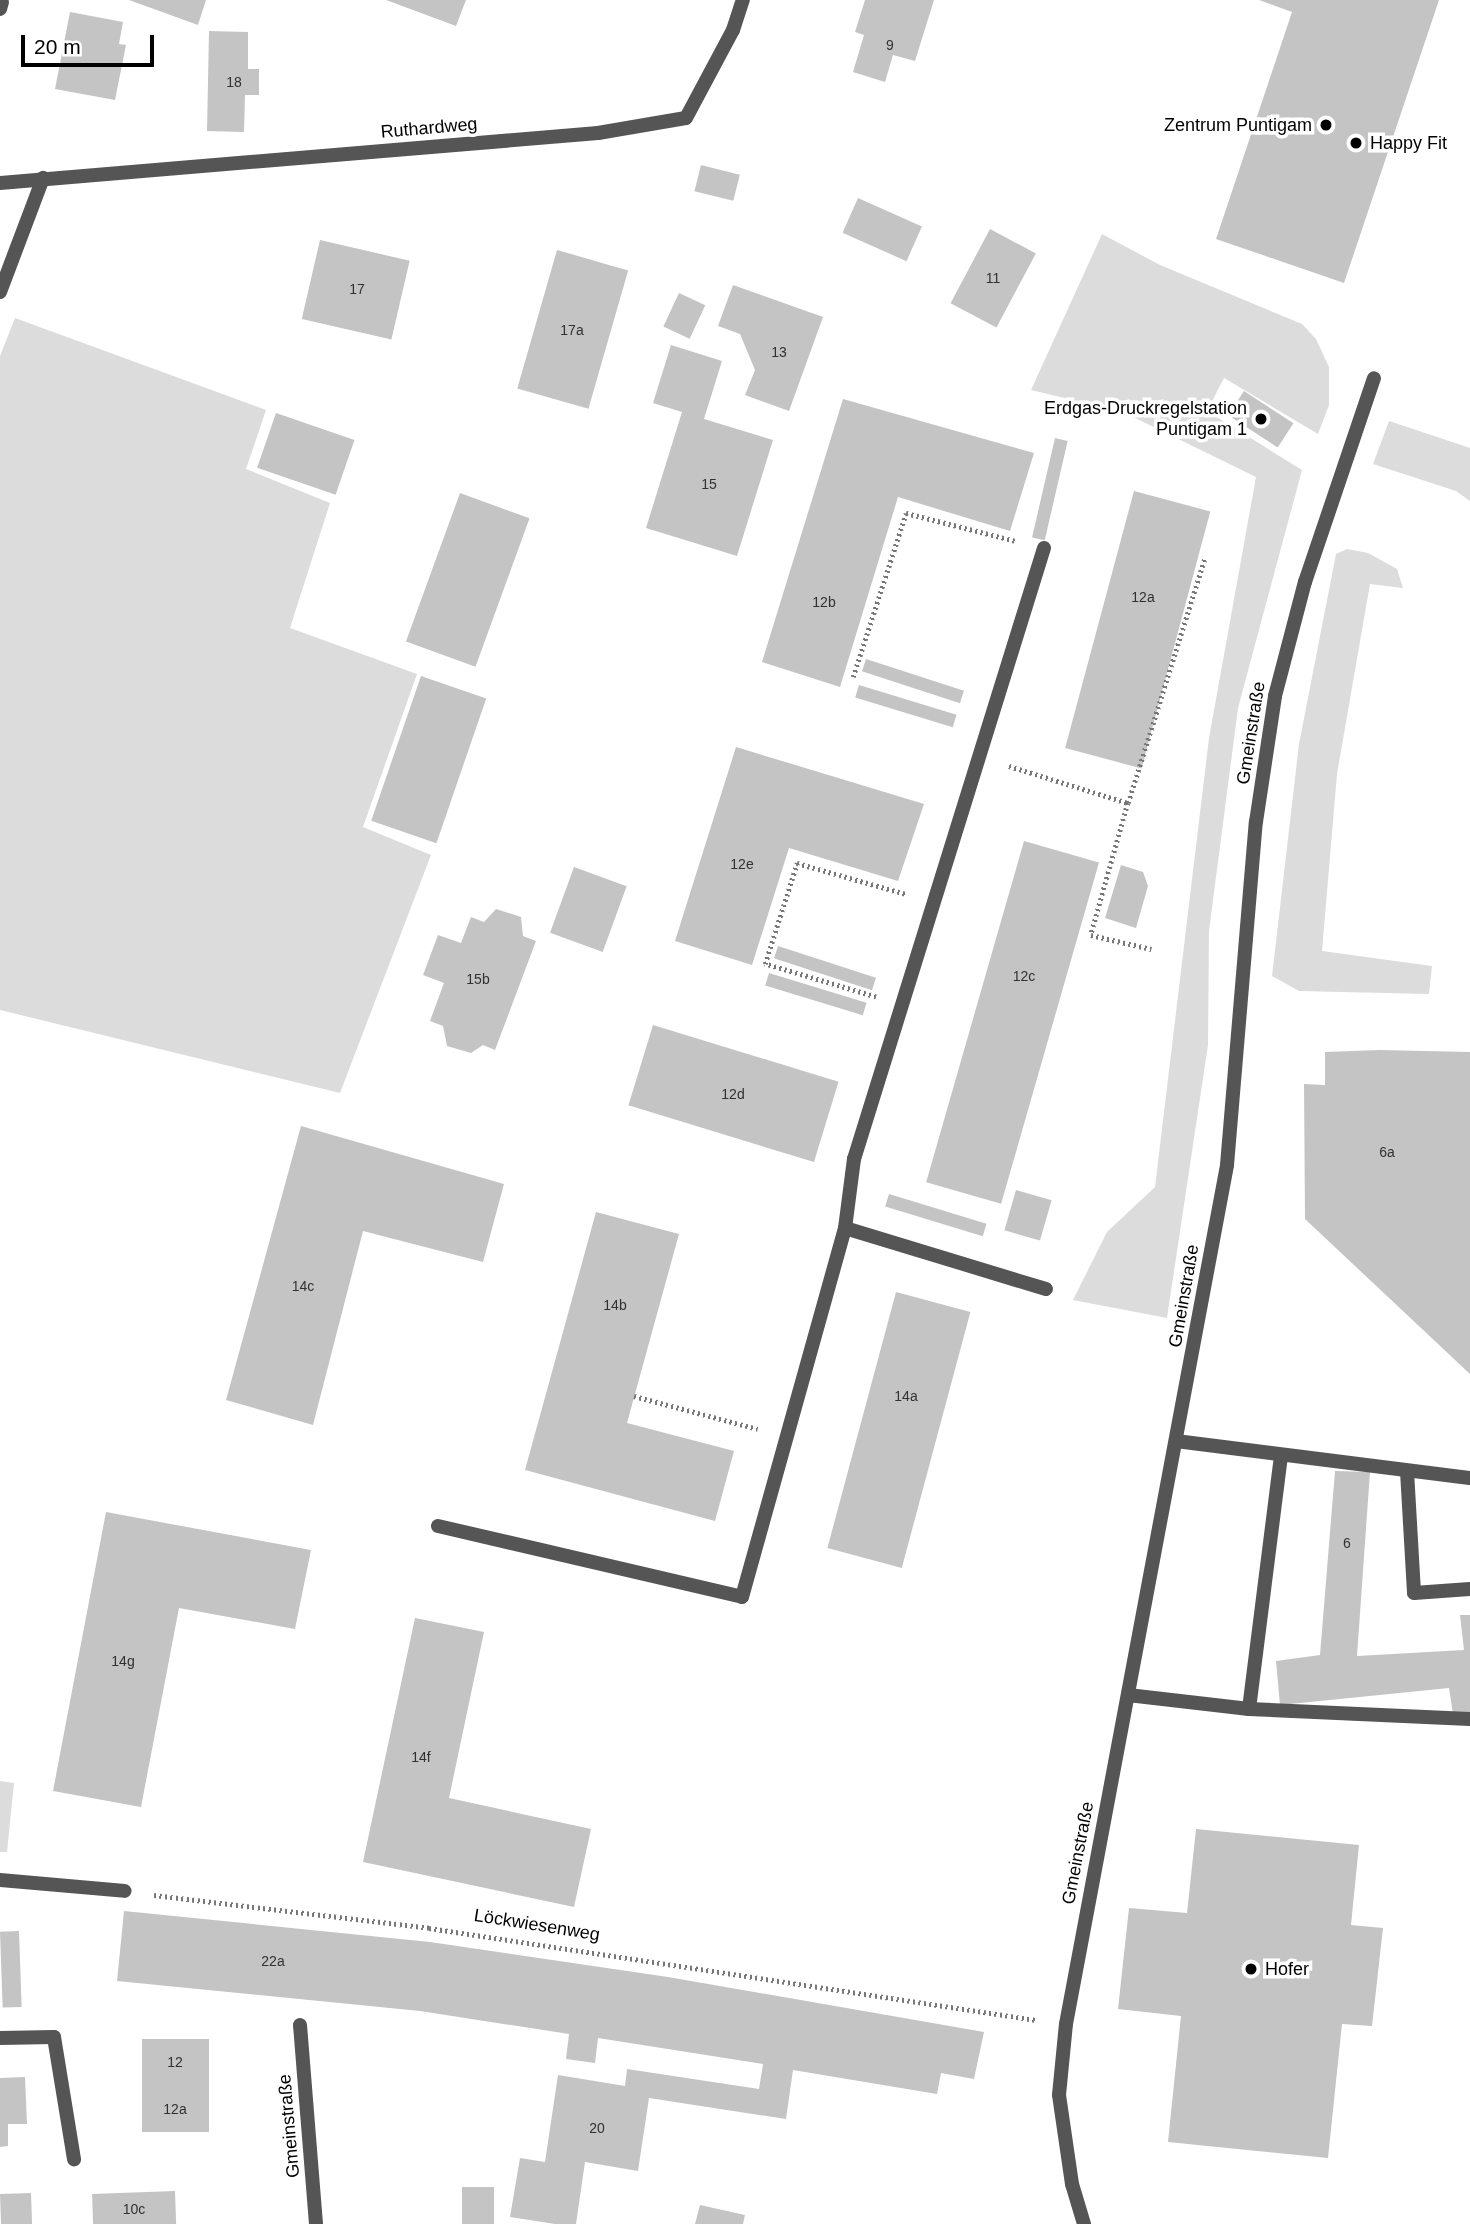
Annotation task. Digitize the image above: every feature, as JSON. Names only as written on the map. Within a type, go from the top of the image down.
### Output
[{"type":"street","name":"Ruthardweg","points":[[0,183],[598,133],[686,118],[733,30],[743,0]]},
{"type":"street","points":[[0,292],[43,178]]},
{"type":"street","name":"Gmeinstraße","points":[[1084,2224],[1072,2184],[1059,2095],[1066,2024],[1227,1165],[1256,822],[1275,696],[1305,582],[1374,378]]},
{"type":"street","points":[[438,1526],[742,1597],[845,1228],[854,1159],[1044,548]]},
{"type":"street","points":[[845,1228],[1046,1289]]},
{"type":"street","points":[[1176,1441],[1470,1478]]},
{"type":"street","points":[[1249,1709],[1281,1455]]},
{"type":"street","points":[[1407,1471],[1414,1593],[1470,1589]]},
{"type":"street","points":[[1128,1695],[1249,1709],[1470,1719]]},
{"type":"street","points":[[0,1880],[125,1891]]},
{"type":"street","name":"Gmeinstraße","points":[[300,2025],[316,2224]]},
{"type":"street","points":[[0,2038],[54,2037],[74,2159]]},
{"type":"path","points":[[853,677],[906,513],[1044,548]]},
{"type":"path","points":[[1151,949],[1091,935],[1128,803],[1205,557]]},
{"type":"path","points":[[979,756],[1128,803]]},
{"type":"path","points":[[902,1004],[765,964],[769,951],[797,863],[934,902]]},
{"type":"path","points":[[634,1396],[785,1436]]},
{"type":"path","name":"Löckwiesenweg","points":[[125,1891],[429,1928],[1066,2024]]},
{"type":"shaded area","points":[[1102,234],[1160,265],[1302,324],[1316,339],[1329,367],[1329,405],[1318,434],[1224,378],[1207,411],[1302,470],[1238,708],[1209,931],[1208,1045],[1167,1318],[1073,1300],[1107,1232],[1155,1187],[1209,738],[1256,477],[1123,412],[1031,390]]},
{"type":"shaded area","points":[[15,318],[266,410],[246,469],[330,503],[290,628],[417,674],[363,827],[431,855],[340,1093],[0,1010],[0,356]]},
{"type":"shaded area","points":[[1389,421],[1470,448],[1470,501],[1456,491],[1373,464]]},
{"type":"shaded area","points":[[1347,549],[1368,553],[1397,569],[1403,588],[1370,584],[1337,774],[1322,951],[1432,966],[1429,994],[1299,991],[1272,976],[1299,744],[1336,554]]},
{"type":"shaded area","points":[[0,1781],[14,1783],[7,1852],[0,1852]]},
{"type":"building","points":[[129,0],[206,0],[198,25]]},
{"type":"building","points":[[386,0],[466,0],[456,26]]},
{"type":"building","points":[[865,0],[934,0],[915,61],[893,55],[885,82],[853,72],[864,35],[855,32]]},
{"type":"building","name":"Zentrum Puntigam","points":[[1259,0],[1439,0],[1344,283],[1216,239],[1292,12]]},
{"type":"building","points":[[70,12],[123,22],[119,44],[126,45],[115,100],[55,89]]},
{"type":"building","points":[[209,31],[248,32],[248,69],[259,69],[259,95],[245,95],[244,132],[207,131]]},
{"type":"building","points":[[701,165],[740,175],[733,201],[694,191]]},
{"type":"building","points":[[858,198],[922,226],[906,261],[843,233]]},
{"type":"building","points":[[990,229],[1036,253],[996,328],[951,303]]},
{"type":"building","points":[[320,240],[410,261],[391,340],[302,319]]},
{"type":"building","points":[[557,250],[628,270],[588,409],[517,388]]},
{"type":"building","points":[[733,285],[823,317],[789,411],[745,395],[755,370],[740,334],[718,326]]},
{"type":"building","points":[[679,293],[705,305],[690,339],[663,327]]},
{"type":"building","points":[[671,345],[722,361],[704,419],[773,440],[737,556],[646,528],[682,412],[653,403]]},
{"type":"building","name":"Erdgas-Druckregelstation Puntigam 1","points":[[1244,391],[1293,423],[1278,447],[1228,415]]},
{"type":"building","points":[[843,399],[1034,453],[1010,531],[898,497],[840,687],[762,662]]},
{"type":"building","points":[[276,413],[354,440],[336,495],[257,468]]},
{"type":"building","points":[[1055,438],[1068,441],[1045,540],[1032,537]]},
{"type":"building","points":[[1134,491],[1210,511],[1141,768],[1065,748]]},
{"type":"building","points":[[460,493],[530,518],[475,667],[406,641]]},
{"type":"building","points":[[866,659],[964,691],[960,703],[862,671]]},
{"type":"building","points":[[421,676],[486,698],[436,843],[371,821]]},
{"type":"building","points":[[859,685],[957,715],[953,727],[855,697]]},
{"type":"building","points":[[736,747],[924,804],[898,881],[789,848],[752,965],[675,941]]},
{"type":"building","points":[[1024,841],[1099,862],[1001,1204],[926,1182]]},
{"type":"building","points":[[1121,865],[1143,872],[1148,886],[1136,928],[1105,918]]},
{"type":"building","points":[[574,867],[627,886],[603,952],[550,933]]},
{"type":"building","points":[[496,909],[521,917],[523,936],[536,941],[495,1050],[483,1045],[471,1053],[447,1046],[443,1026],[430,1021],[444,983],[423,975],[438,935],[461,943],[471,917],[484,922]]},
{"type":"building","points":[[778,946],[876,978],[872,990],[774,958]]},
{"type":"building","points":[[769,973],[867,1003],[863,1015],[765,985]]},
{"type":"building","points":[[653,1025],[839,1082],[814,1162],[628,1105]]},
{"type":"building","points":[[1325,1052],[1470,1052],[1470,1374],[1305,1219],[1304,1084],[1325,1085]]},
{"type":"building","points":[[301,1126],[504,1184],[483,1262],[363,1231],[313,1425],[226,1400]]},
{"type":"building","points":[[1016,1190],[1052,1200],[1040,1241],[1004,1230]]},
{"type":"building","points":[[889,1194],[987,1224],[983,1236],[885,1206]]},
{"type":"building","points":[[596,1212],[679,1234],[627,1423],[734,1451],[715,1521],[525,1470]]},
{"type":"building","points":[[896,1292],[970,1312],[902,1568],[827,1548]]},
{"type":"building","points":[[1335,1471],[1370,1472],[1357,1656],[1464,1650],[1460,1615],[1470,1615],[1470,1712],[1453,1714],[1449,1688],[1280,1705],[1276,1661],[1320,1655]]},
{"type":"building","points":[[106,1512],[311,1550],[295,1629],[179,1608],[141,1807],[53,1791]]},
{"type":"building","points":[[415,1618],[484,1632],[449,1798],[591,1829],[574,1907],[363,1862]]},
{"type":"building","name":"Hofer","points":[[1196,1829],[1359,1845],[1351,1925],[1383,1928],[1372,2026],[1342,2024],[1328,2158],[1168,2142],[1181,2016],[1118,2009],[1129,1908],[1187,1913]]},
{"type":"building","points":[[124,1911],[430,1942],[668,1977],[984,2032],[974,2079],[941,2073],[937,2094],[793,2070],[786,2119],[649,2098],[638,2171],[585,2162],[576,2224],[555,2224],[510,2217],[520,2158],[545,2162],[558,2075],[625,2086],[627,2069],[759,2089],[763,2064],[598,2038],[595,2063],[566,2059],[569,2034],[420,2011],[117,1981]]},
{"type":"building","points":[[19,1931],[22,2007],[3,2008],[0,1932]]},
{"type":"building","points":[[142,2039],[209,2039],[209,2132],[142,2132]]},
{"type":"building","points":[[25,2077],[27,2124],[8,2124],[8,2146],[0,2147],[0,2078]]},
{"type":"building","points":[[462,2187],[494,2187],[494,2224],[462,2224]]},
{"type":"building","points":[[175,2191],[176,2224],[93,2224],[92,2194]]},
{"type":"building","points":[[31,2193],[32,2224],[1,2224],[0,2194]]},
{"type":"building","points":[[700,2205],[745,2215],[743,2224],[695,2224]]},
{"type":"place","name":"Zentrum Puntigam","points":[[1326,125]]},
{"type":"place","name":"Happy Fit","points":[[1356,143]]},
{"type":"place","name":"Erdgas-Druckregelstation Puntigam 1","points":[[1261,419]]},
{"type":"place","name":"Hofer","points":[[1251,1969]]}]
